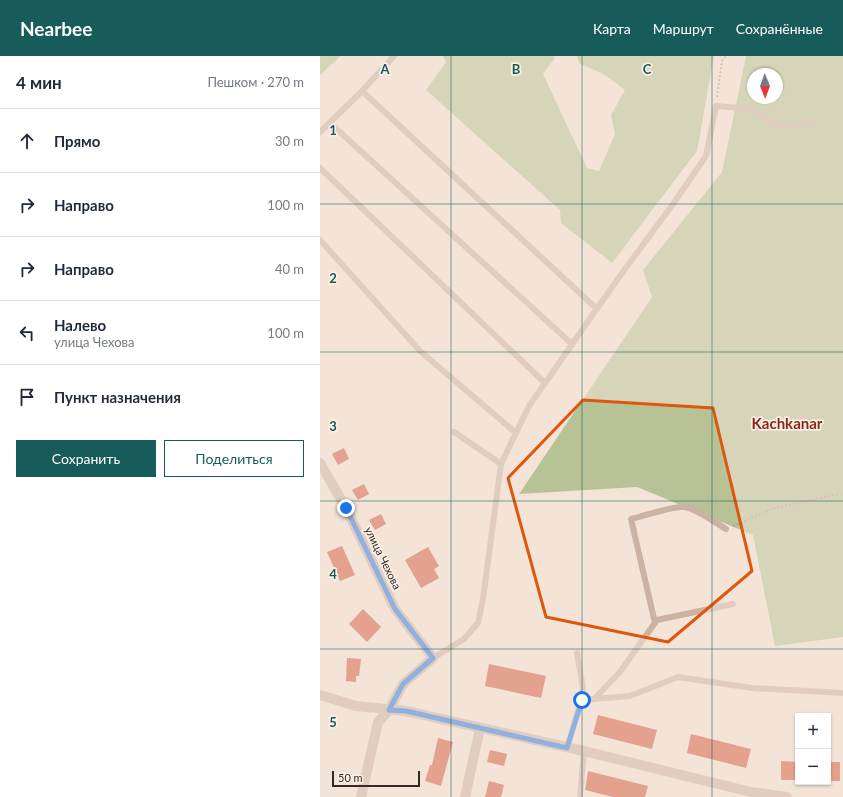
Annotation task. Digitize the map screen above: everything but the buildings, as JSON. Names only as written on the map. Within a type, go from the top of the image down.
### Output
[{"type":"street","name":"улица Чехова","points":[[320,463],[346,508],[395,609],[433,658]]},
{"type":"street","points":[[361,797],[378,722],[389,710],[403,684],[433,658]]},
{"type":"street","points":[[320,695],[356,706],[406,711],[584,751],[751,794],[787,797]]},
{"type":"street","points":[[465,797],[480,728]]},
{"type":"lane","points":[[320,132],[394,56]]},
{"type":"lane","points":[[362,90],[597,309]]},
{"type":"lane","points":[[433,658],[464,639],[478,623],[483,599],[501,464],[528,406],[706,156],[716,106],[751,109],[772,124],[794,126],[813,122]]},
{"type":"lane","points":[[330,123],[572,344]]},
{"type":"lane","points":[[320,168],[545,382]]},
{"type":"lane","points":[[320,240],[420,351],[516,433]]},
{"type":"lane","points":[[454,432],[501,464]]},
{"type":"lane","points":[[655,623],[631,519],[685,507],[705,516],[726,529]]},
{"type":"lane","points":[[594,699],[620,672],[657,620],[733,604]]},
{"type":"lane","points":[[567,748],[582,700],[583,688],[577,653]]},
{"type":"lane","points":[[582,700],[630,696],[678,677],[752,688],[843,693]]},
{"type":"lane","points":[[580,797],[584,751]]},
{"type":"path","points":[[716,106],[722,61],[726,56]]},
{"type":"path","points":[[726,529],[774,508],[843,493]]},
{"type":"highlighted area","points":[[583,400],[713,408],[752,571],[668,642],[546,617],[508,478]]},
{"type":"green space","points":[[320,56],[341,56],[320,75]]},
{"type":"green space","points":[[443,56],[554,56],[555,58],[543,74],[587,168],[599,171],[615,134],[611,115],[625,90],[605,75],[579,63],[577,56],[714,56],[697,151],[612,263],[561,223],[560,210],[426,90],[446,62]]},
{"type":"green space","points":[[746,56],[843,56],[843,637],[775,646],[753,535],[637,487],[519,494],[652,297],[643,270],[722,172]]},
{"type":"district","name":"Kachkanar","points":[[787,424]]},
{"type":"route","points":[[346,508],[395,609],[433,658],[403,684],[389,710],[406,711],[567,748],[582,700]]}]
